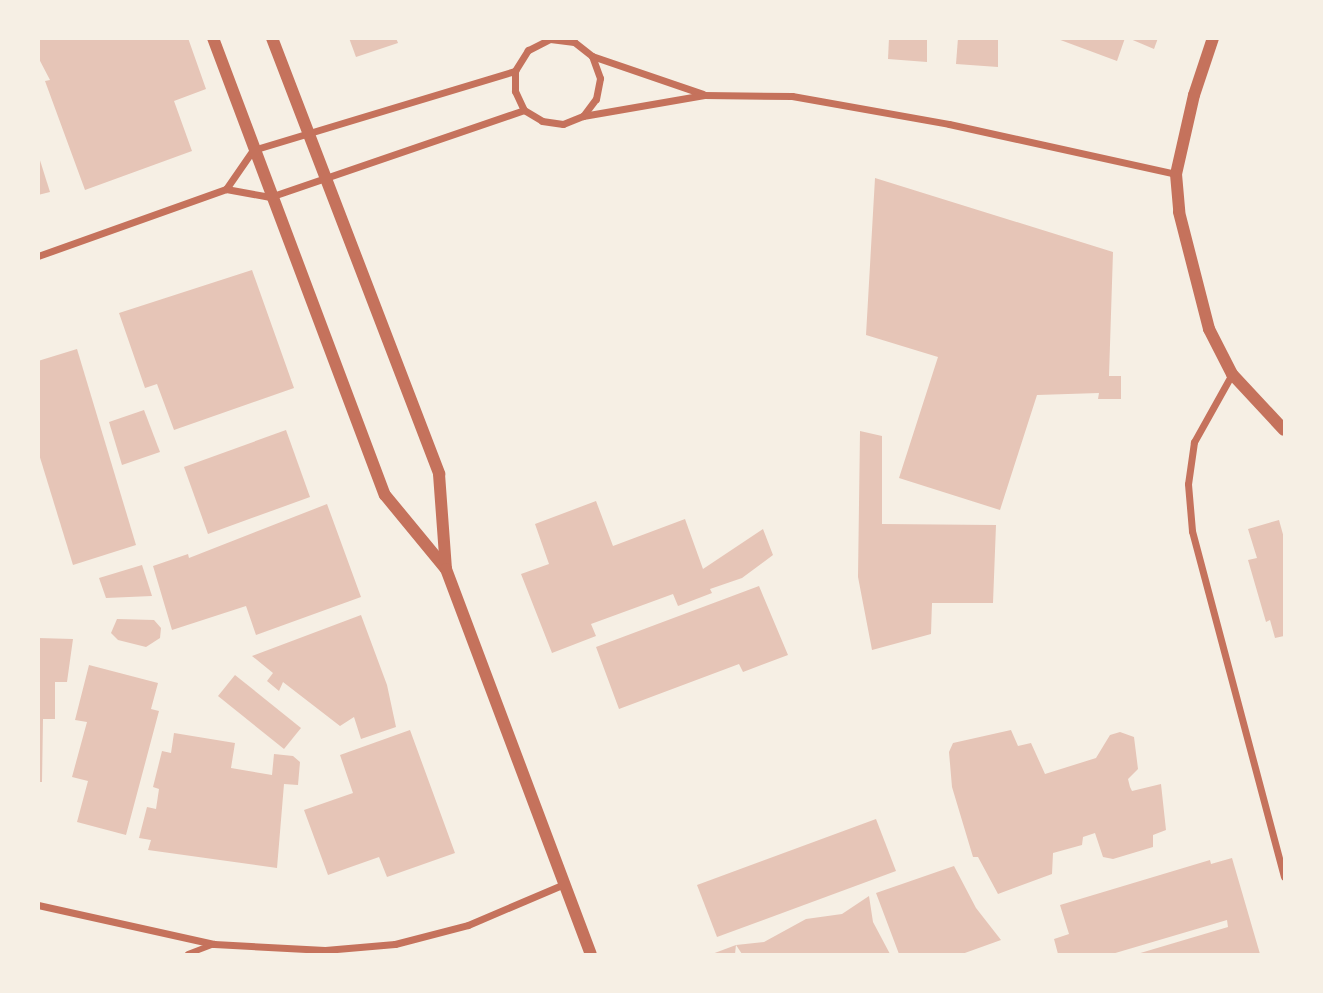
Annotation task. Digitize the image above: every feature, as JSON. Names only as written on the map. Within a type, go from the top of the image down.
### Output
[{"type":"street","points":[[213,38],[385,495],[446,569]]},
{"type":"street","points":[[272,38],[439,474],[446,569],[591,954]]},
{"type":"street","points":[[534,38],[515,71],[515,91],[524,110],[542,121],[563,124],[583,116],[704,95],[792,96],[949,124],[1176,174]]},
{"type":"street","points":[[1213,38],[1194,95],[1176,174],[1195,289],[1231,374],[1284,430]]},
{"type":"street","points":[[528,50],[550,39],[575,40],[593,57],[704,95]]},
{"type":"street","points":[[583,116],[596,99],[600,78],[593,57]]},
{"type":"street","points":[[226,189],[253,150],[308,131],[515,71]]},
{"type":"street","points":[[38,256],[226,189],[271,197],[325,176],[524,110]]},
{"type":"street","points":[[1231,374],[1194,442],[1188,484],[1192,530],[1284,877]]},
{"type":"street","points":[[38,905],[214,944],[325,950],[395,944],[468,925],[564,884]]},
{"type":"street","points":[[188,954],[214,944]]},
{"type":"building","points":[[38,38],[188,38],[206,89],[174,101],[192,151],[85,190],[45,81],[50,80],[38,57]]},
{"type":"building","points":[[349,38],[396,38],[398,43],[356,57]]},
{"type":"building","points":[[889,38],[927,38],[927,62],[888,59]]},
{"type":"building","points":[[958,38],[998,38],[998,67],[956,64]]},
{"type":"building","points":[[1055,38],[1125,38],[1117,61]]},
{"type":"building","points":[[1128,38],[1158,38],[1154,49]]},
{"type":"building","points":[[38,154],[50,192],[38,195]]},
{"type":"building","points":[[875,178],[1113,252],[1109,376],[1121,376],[1121,399],[1098,399],[1099,393],[1037,395],[1000,510],[899,478],[938,357],[866,335]]},
{"type":"building","points":[[252,270],[294,388],[174,430],[157,384],[145,388],[119,313]]},
{"type":"building","points":[[77,349],[136,545],[73,565],[38,451],[38,361]]},
{"type":"building","points":[[144,410],[160,452],[122,465],[109,422]]},
{"type":"building","points":[[286,430],[310,497],[208,534],[184,467]]},
{"type":"building","points":[[860,431],[882,436],[882,524],[996,525],[993,603],[932,603],[931,634],[872,650],[858,577]]},
{"type":"building","points":[[596,501],[613,546],[685,519],[703,569],[763,529],[773,555],[742,578],[710,589],[712,593],[678,606],[673,594],[591,624],[596,636],[552,653],[521,574],[549,564],[535,524]]},
{"type":"building","points":[[327,504],[361,597],[256,635],[246,606],[172,630],[153,566],[188,554],[189,558]]},
{"type":"building","points":[[1279,520],[1284,538],[1284,636],[1275,638],[1270,620],[1266,622],[1248,560],[1257,558],[1248,529]]},
{"type":"building","points":[[142,565],[152,596],[106,598],[99,578]]},
{"type":"building","points":[[759,586],[788,655],[743,672],[739,664],[619,709],[596,647]]},
{"type":"building","points":[[361,615],[387,685],[396,727],[361,739],[354,717],[340,726],[283,682],[279,691],[267,681],[273,673],[252,656]]},
{"type":"building","points":[[117,619],[154,620],[161,628],[160,638],[146,647],[118,640],[111,633]]},
{"type":"building","points":[[38,638],[73,639],[67,682],[55,682],[55,719],[43,719],[42,782],[38,782]]},
{"type":"building","points":[[89,665],[158,683],[151,709],[159,711],[126,835],[77,822],[88,781],[72,777],[87,722],[75,720]]},
{"type":"building","points":[[235,675],[301,728],[284,749],[218,696]]},
{"type":"building","points":[[410,730],[455,853],[387,877],[379,857],[328,875],[304,810],[353,793],[340,755]]},
{"type":"building","points":[[1011,730],[1018,746],[1031,743],[1045,774],[1096,758],[1110,735],[1120,732],[1134,737],[1138,769],[1128,779],[1130,787],[1132,791],[1161,784],[1166,830],[1153,835],[1153,847],[1113,859],[1103,857],[1095,833],[1083,837],[1082,845],[1053,853],[1052,874],[998,894],[978,857],[973,857],[952,787],[949,752],[953,743]]},
{"type":"building","points":[[174,733],[235,743],[231,768],[272,775],[274,754],[293,756],[300,762],[298,785],[284,784],[277,868],[148,850],[151,840],[139,838],[147,807],[156,809],[159,789],[153,787],[162,751],[171,753]]},
{"type":"building","points":[[876,819],[896,871],[717,937],[697,885]]},
{"type":"building","points":[[1232,858],[1260,954],[1137,954],[1228,927],[1227,920],[1112,954],[1058,954],[1054,939],[1069,934],[1060,905],[1210,860],[1211,864]]},
{"type":"building","points":[[954,866],[976,908],[1001,940],[962,954],[899,954],[876,893]]},
{"type":"building","points":[[869,896],[873,922],[890,954],[742,954],[736,945],[764,942],[806,919],[842,914]]},
{"type":"building","points":[[736,945],[735,954],[712,954]]}]
